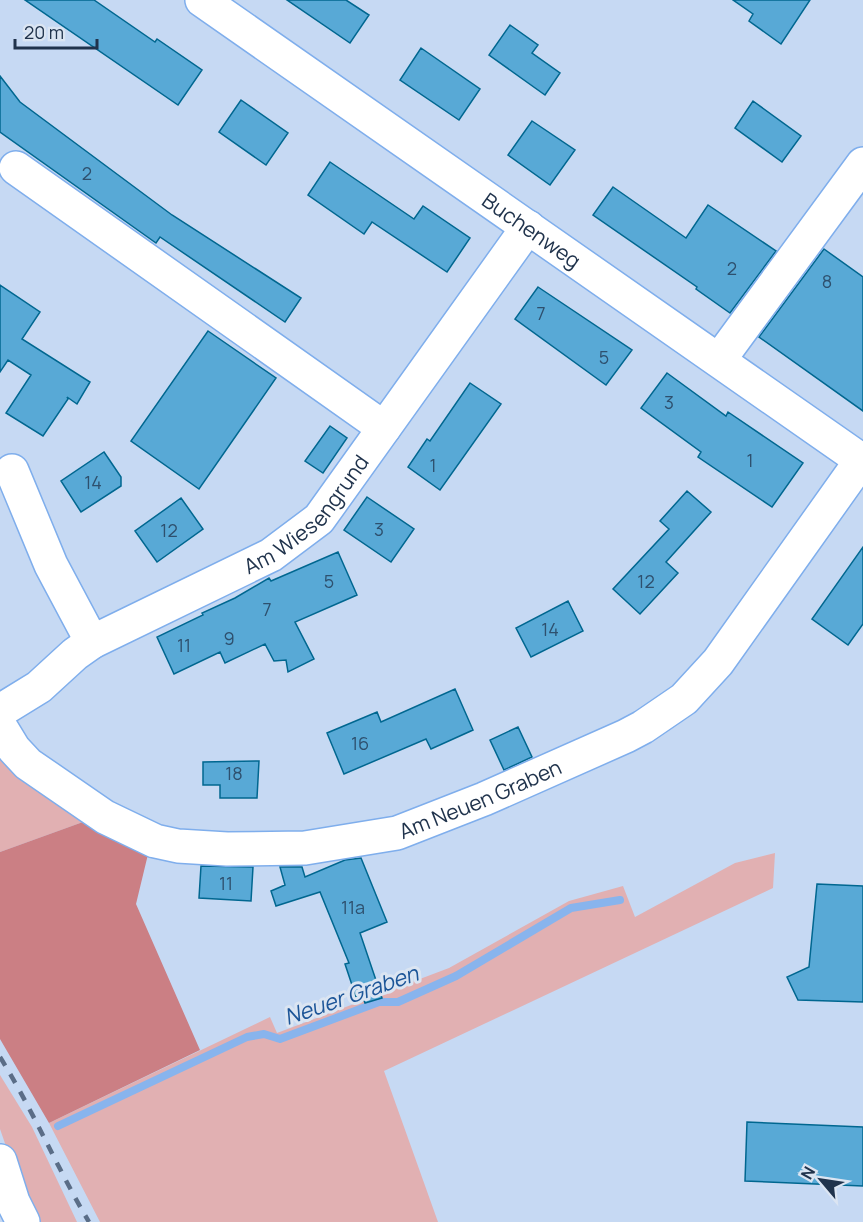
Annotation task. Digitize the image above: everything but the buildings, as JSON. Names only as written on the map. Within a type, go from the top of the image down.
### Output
[{"type":"street","name":"Buchenweg","points":[[202,0],[862,459]]},
{"type":"street","points":[[719,360],[863,164]]},
{"type":"street","points":[[16,168],[393,415]]},
{"type":"street","name":"Am Wiesengrund","points":[[0,711],[39,687],[75,654],[92,642],[272,555],[319,519],[528,227]]},
{"type":"street","name":"Am Neuen Graben","points":[[0,726],[14,749],[28,764],[57,786],[105,817],[155,841],[178,846],[227,849],[305,848],[396,833],[484,799],[626,736],[684,699],[718,662],[862,459]]},
{"type":"street","points":[[12,471],[51,565],[92,642]]},
{"type":"street","points":[[0,1161],[13,1202],[23,1222]]},
{"type":"shaded area","points":[[0,758],[94,818],[0,852]]},
{"type":"shaded area","points":[[94,818],[150,846],[136,904],[200,1050],[49,1123],[0,1039],[0,852]]},
{"type":"shaded area","points":[[775,853],[773,888],[384,1071],[438,1222],[100,1222],[49,1123],[270,1017],[277,1033],[449,968],[569,901],[623,886],[635,917],[735,863]]},
{"type":"shaded area","points":[[0,1075],[32,1127],[77,1222],[34,1222],[0,1129]]},
{"type":"waterway","name":"Neuer Graben","points":[[58,1126],[247,1037],[264,1034],[280,1039],[379,1002],[398,1002],[456,976],[571,908],[620,900]]},
{"type":"railway","points":[[0,1057],[89,1222]]}]
